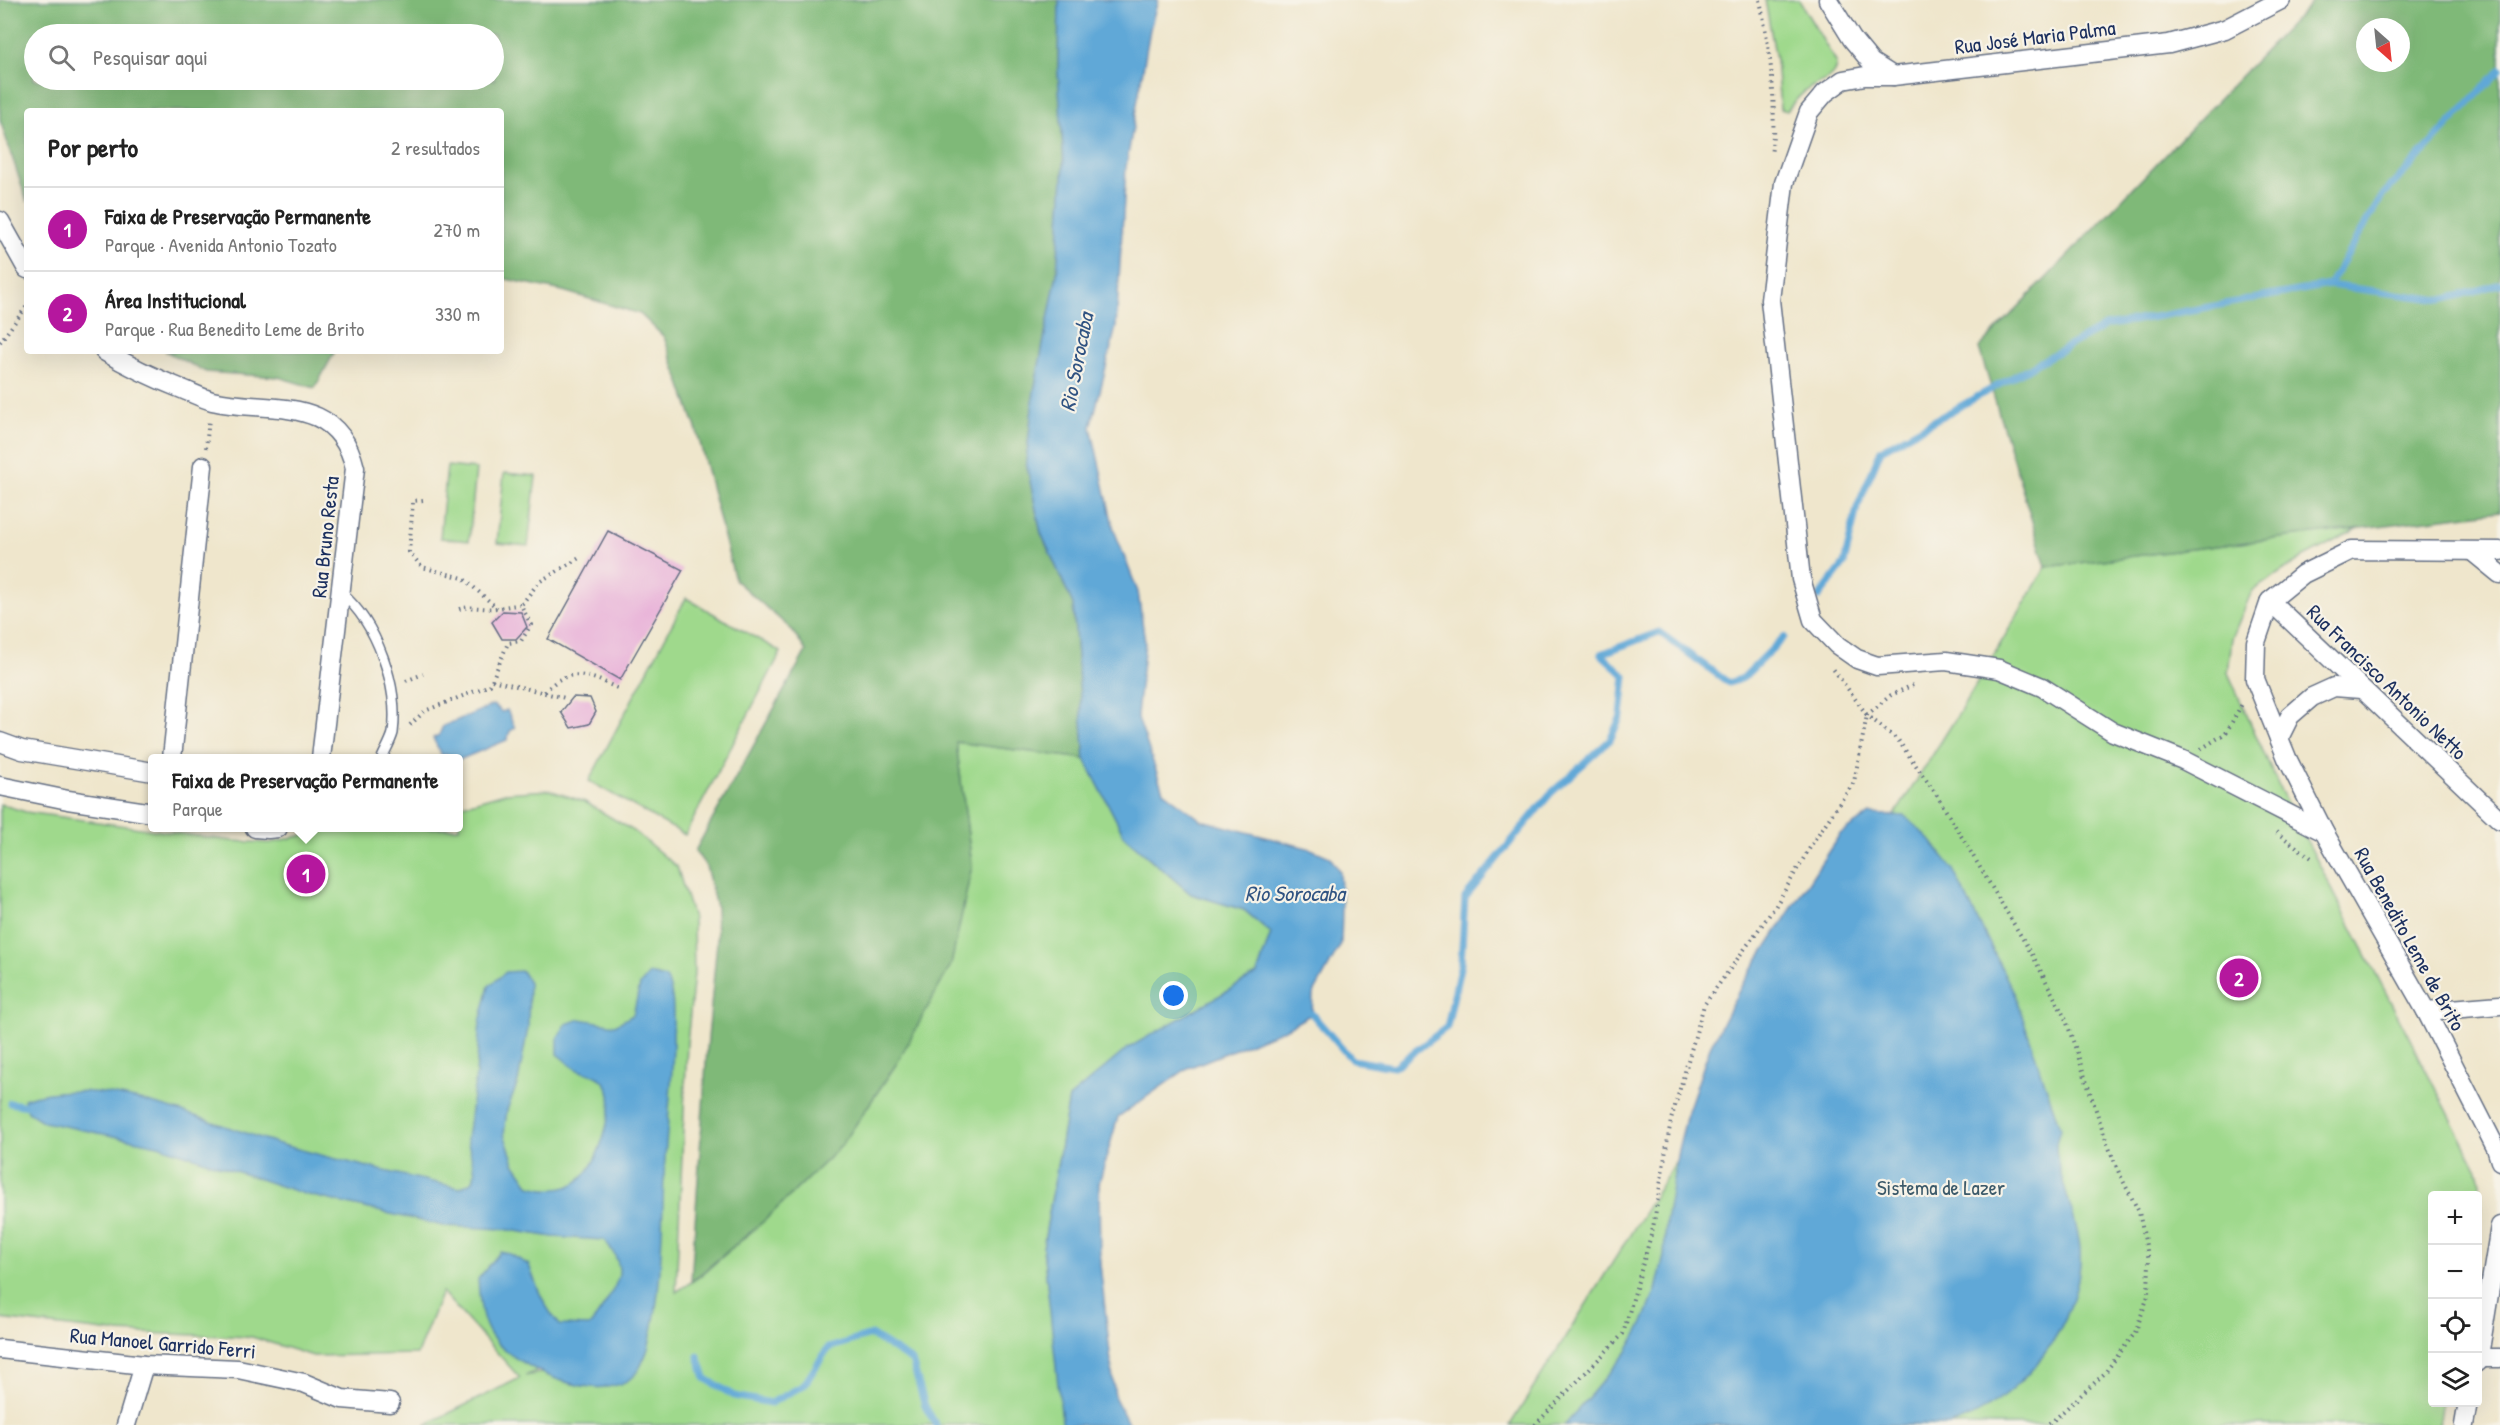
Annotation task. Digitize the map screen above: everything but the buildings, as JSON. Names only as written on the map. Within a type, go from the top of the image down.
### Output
[{"type":"street","points":[[1828,0],[1852,39],[1871,62],[1893,76]]},
{"type":"street","name":"Rua José Maria Palma","points":[[2279,1],[2225,29],[2169,44],[1843,80],[1824,93],[1809,112],[1784,183],[1770,300],[1802,579],[1813,620],[1837,645],[1857,659],[1877,666],[1946,661],[1999,669],[2042,687],[2113,732],[2183,760],[2324,832]]},
{"type":"street","points":[[0,220],[24,264]]},
{"type":"street","name":"Rua Bruno Resta","points":[[109,354],[138,372],[211,401],[295,410],[315,415],[346,441],[355,468],[324,724]]},
{"type":"street","points":[[173,754],[203,466]]},
{"type":"street","points":[[2270,601],[2303,574],[2352,550],[2473,552],[2500,550]]},
{"type":"street","points":[[2473,552],[2500,574]]},
{"type":"street","name":"Rua Benedito Leme de Brito","points":[[2270,601],[2256,642],[2255,679],[2279,738],[2324,832],[2426,1011],[2496,1148],[2500,1161]]},
{"type":"street","name":"Rua Francisco Antonio Netto","points":[[2270,601],[2500,820]]},
{"type":"street","points":[[2279,738],[2290,716],[2312,697],[2334,687],[2361,689]]},
{"type":"street","points":[[315,754],[324,724]]},
{"type":"street","points":[[321,754],[324,724]]},
{"type":"street","points":[[0,742],[22,750],[148,771]]},
{"type":"street","points":[[0,786],[68,800],[148,812]]},
{"type":"street","points":[[2426,1011],[2500,1005]]},
{"type":"street","points":[[2479,1353],[2500,1226]]},
{"type":"street","name":"Rua Manoel Garrido Ferri","points":[[0,1349],[144,1365],[238,1369],[304,1383],[342,1399],[390,1403]]},
{"type":"street","points":[[2482,1360],[2500,1358]]},
{"type":"street","points":[[126,1425],[144,1365]]},
{"type":"street","points":[[2463,1425],[2467,1407]]},
{"type":"lane","points":[[341,593],[354,604],[373,635],[391,681],[393,734],[384,754]]},
{"type":"path","points":[[0,342],[24,310]]},
{"type":"path","points":[[203,466],[211,401]]},
{"type":"path","points":[[423,500],[413,501],[409,552],[422,567],[463,578],[497,608]]},
{"type":"path","points":[[521,605],[539,582],[581,557]]},
{"type":"path","points":[[459,609],[477,606],[497,608],[521,605]]},
{"type":"path","points":[[410,723],[425,711],[490,685],[508,643],[521,641],[531,625],[521,605]]},
{"type":"path","points":[[408,687],[406,680],[423,674]]},
{"type":"path","points":[[545,692],[550,685],[567,676],[587,675],[617,688]]},
{"type":"path","points":[[2183,760],[2226,733],[2255,679]]},
{"type":"path","points":[[492,680],[565,698]]},
{"type":"path","points":[[1923,680],[1891,695],[1867,715],[1898,740],[1936,794],[2033,956],[2066,1020],[2106,1140],[2119,1173],[2139,1212],[2149,1260],[2148,1296],[2135,1333],[2104,1374],[2046,1425]]},
{"type":"path","points":[[407,734],[410,714]]},
{"type":"path","points":[[2267,826],[2313,859]]},
{"type":"path","points":[[1535,1425],[1623,1334],[1653,1228],[1671,1120],[1704,1005],[1775,907],[1815,839]]},
{"type":"green space","points":[[0,0],[1059,0],[1058,72],[1064,163],[1057,274],[1034,391],[1026,462],[1041,533],[1073,604],[1085,759],[956,742],[972,866],[951,965],[897,1063],[842,1145],[765,1220],[691,1282],[707,1049],[717,942],[716,907],[706,866],[695,851],[806,651],[791,629],[735,580],[697,431],[664,337],[640,314],[563,291],[504,279],[504,108],[24,108],[24,193],[0,120]]},
{"type":"green space","points":[[1765,0],[1799,0],[1836,62],[1834,73],[1804,92],[1787,111],[1780,109],[1776,59]]},
{"type":"green space","points":[[2314,0],[2500,0],[2500,511],[2046,567],[1979,348]]},
{"type":"green space","points":[[171,354],[333,354],[315,388],[278,377],[206,372]]},
{"type":"green space","points":[[447,466],[476,469],[469,541],[440,538]]},
{"type":"green space","points":[[504,473],[536,476],[528,546],[497,543]]},
{"type":"green space","name":"Sistema de Lazer","points":[[2359,528],[2302,558],[2252,591],[2232,638],[2228,673],[2281,791],[2476,1166],[2481,1191],[2428,1191],[2428,1407],[2442,1407],[2439,1425],[1510,1425],[1961,710],[2046,567]]},
{"type":"green space","points":[[686,598],[781,652],[685,835],[589,781]]},
{"type":"green space","points":[[956,742],[1085,759],[1125,837],[1191,894],[1244,910],[1271,933],[1257,974],[1209,1002],[1069,1098],[1043,1248],[1064,1425],[425,1425],[520,1378],[442,1292],[417,1354],[313,1356],[252,1337],[113,1332],[0,1319],[0,804],[26,812],[148,829],[148,832],[169,832],[233,841],[270,843],[309,832],[463,832],[463,805],[505,793],[549,790],[585,802],[634,831],[677,867],[693,918],[694,973],[687,1043],[676,1292],[699,1277],[765,1220],[842,1145],[972,866]],"holes":[[[605,1341],[566,1382],[541,1373],[525,1376]]]},
{"type":"water","name":"Rio Sorocaba","points":[[1059,0],[1158,0],[1150,29],[1126,167],[1116,327],[1091,427],[1114,530],[1138,592],[1145,642],[1137,715],[1163,791],[1201,820],[1311,849],[1330,857],[1340,872],[1342,908],[1341,944],[1313,995],[1312,1014],[1283,1030],[1188,1068],[1118,1117],[1099,1183],[1100,1264],[1115,1398],[1129,1425],[1064,1425],[1062,1421],[1043,1248],[1069,1098],[1128,1048],[1257,974],[1271,933],[1244,910],[1191,894],[1125,837],[1085,759],[1073,604],[1041,533],[1026,462],[1034,391],[1057,274],[1064,163],[1058,72]]},
{"type":"water","points":[[493,705],[502,712],[507,710],[515,728],[510,731],[507,740],[463,758],[463,754],[441,754],[433,738],[439,735],[443,726]]},
{"type":"water","points":[[1870,814],[1905,816],[1930,840],[1952,868],[2015,995],[2060,1128],[2056,1144],[2057,1159],[2076,1224],[2080,1249],[2078,1277],[2071,1305],[2059,1332],[2022,1380],[1999,1400],[1975,1415],[1949,1425],[1565,1425],[1626,1353],[1643,1323],[1656,1290],[1664,1256],[1666,1221],[1678,1150],[1687,1114],[1710,1047],[1743,983],[1840,834]]},
{"type":"water","points":[[522,971],[529,982],[528,1028],[518,1082],[507,1110],[504,1134],[514,1163],[530,1186],[547,1189],[561,1189],[573,1185],[590,1168],[602,1143],[610,1105],[610,1094],[602,1080],[595,1075],[576,1069],[558,1055],[558,1037],[566,1024],[580,1019],[615,1025],[633,1015],[640,985],[649,974],[666,978],[672,996],[672,1076],[665,1158],[660,1275],[654,1322],[648,1348],[638,1371],[633,1377],[610,1387],[583,1386],[556,1379],[506,1351],[490,1333],[485,1323],[478,1279],[500,1252],[510,1254],[529,1265],[542,1297],[560,1325],[589,1326],[607,1302],[619,1274],[615,1256],[604,1240],[553,1237],[503,1229],[443,1226],[304,1194],[158,1145],[44,1122],[28,1112],[24,1099],[55,1092],[88,1092],[123,1096],[193,1115],[290,1147],[460,1188],[473,1181],[475,1172],[467,1139],[480,1022],[489,986],[506,972]]},
{"type":"waterway","points":[[1819,597],[1844,564],[1857,508],[1881,450],[2105,326],[2329,285],[2383,195],[2500,70]]},
{"type":"waterway","points":[[2329,285],[2442,300],[2500,284]]},
{"type":"waterway","points":[[1312,1014],[1352,1060],[1394,1067],[1447,1027],[1461,963],[1465,898],[1550,794],[1610,740],[1621,716],[1625,676],[1601,654],[1659,632],[1729,683],[1743,678],[1784,637]]},
{"type":"waterway","points":[[10,1103],[34,1107]]},
{"type":"waterway","points":[[698,1356],[705,1378],[734,1396],[771,1403],[804,1385],[828,1348],[871,1335],[912,1361],[925,1406],[936,1425]]},
{"type":"place","name":"Faixa de Preservação Permanente","points":[[306,874]]},
{"type":"place","name":"Área Institucional","points":[[2239,978]]}]
